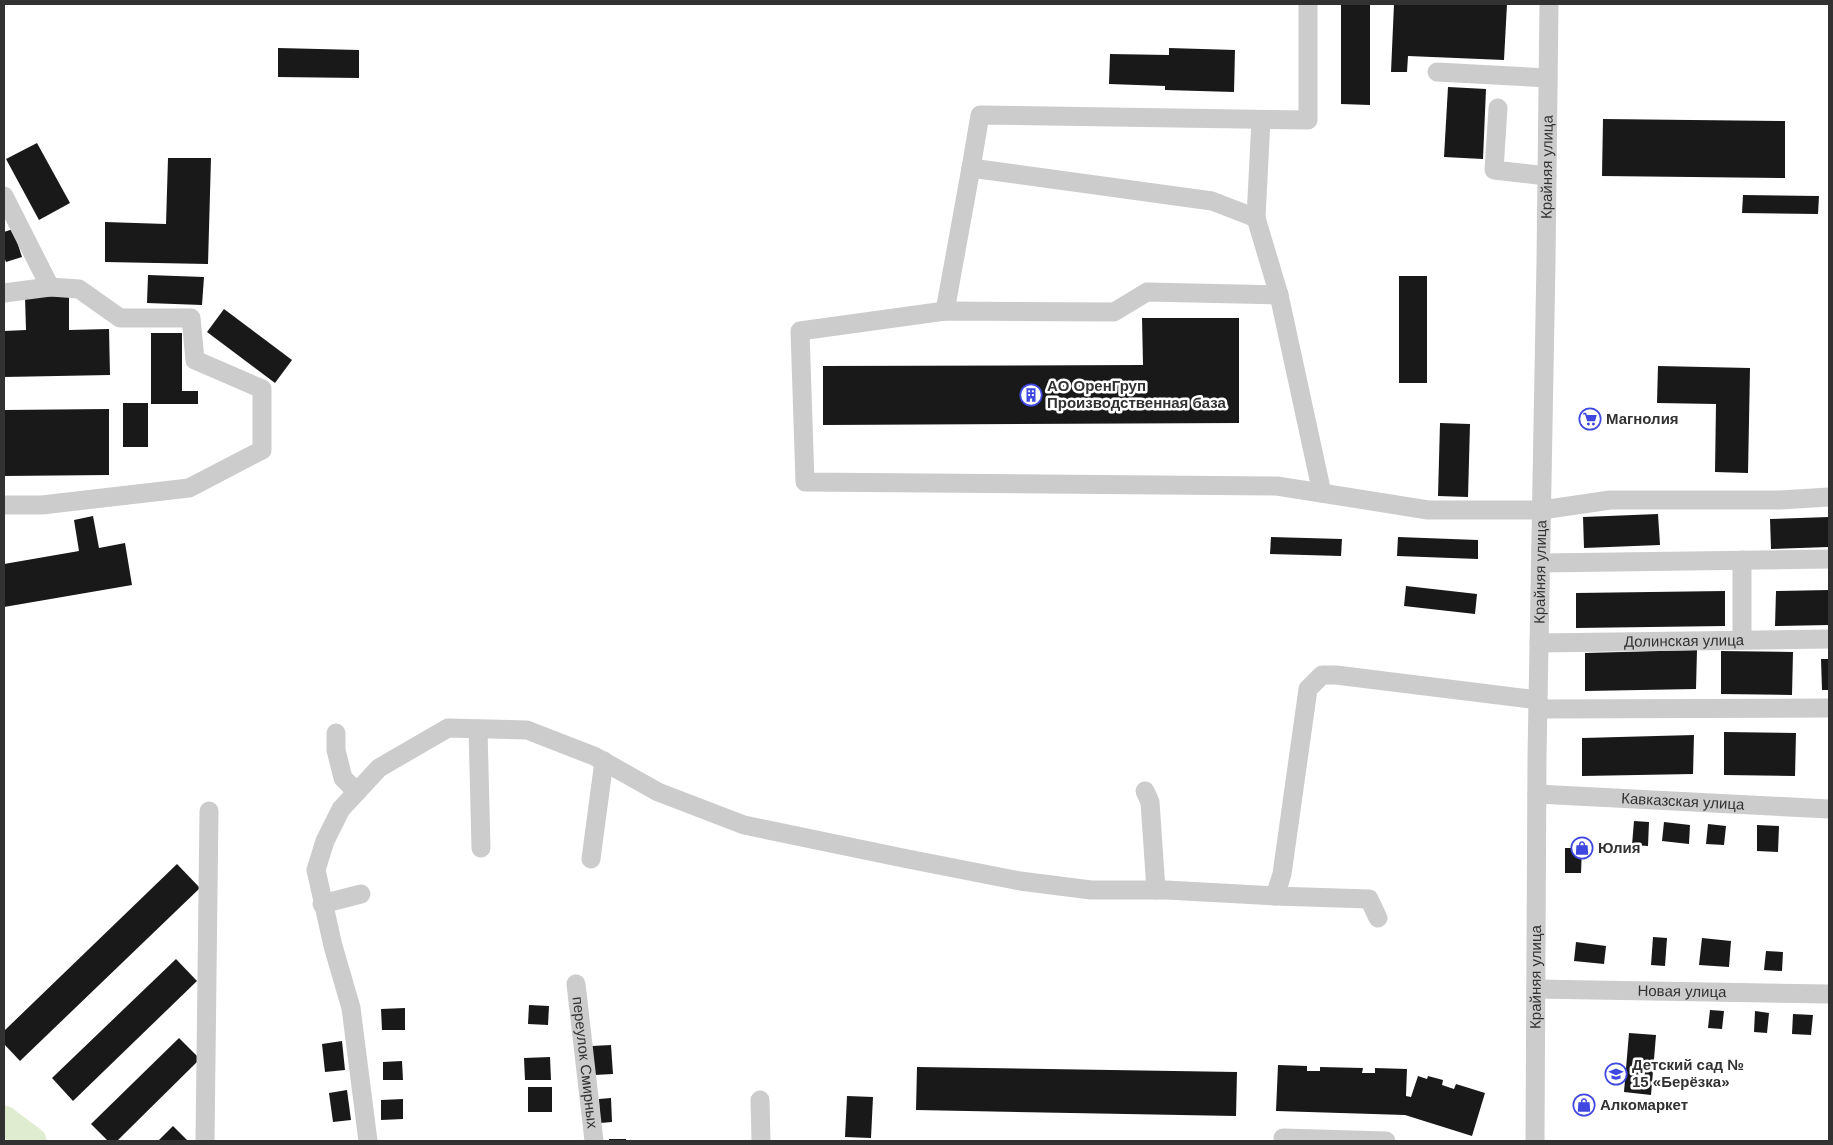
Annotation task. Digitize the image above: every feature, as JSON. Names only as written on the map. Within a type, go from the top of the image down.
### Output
[{"type":"street","points":[[945,311],[980,116],[1308,120],[1308,4]]},
{"type":"street","name":"Крайняя улица","points":[[1535,1141],[1538,704],[1549,4]]},
{"type":"street","points":[[1437,72],[1548,78]]},
{"type":"street","points":[[1498,108],[1494,170],[1547,176]]},
{"type":"street","points":[[1261,120],[1256,218],[1279,295],[1322,493]]},
{"type":"street","points":[[971,168],[1212,201],[1256,218]]},
{"type":"street","points":[[4,196],[50,287]]},
{"type":"street","points":[[4,293],[50,287],[79,289],[120,318],[191,318],[195,360],[262,389],[262,450],[189,488],[42,505],[4,505]]},
{"type":"street","points":[[1279,295],[1148,292],[1114,312],[945,311],[800,331],[805,482],[1278,486],[1428,510],[1542,510],[1610,500],[1780,500],[1829,497]]},
{"type":"street","points":[[1541,563],[1829,559]]},
{"type":"street","points":[[1742,560],[1742,640]]},
{"type":"street","name":"Долинская улица","points":[[1539,644],[1829,638]]},
{"type":"street","points":[[1275,896],[1282,874],[1308,689],[1322,675],[1336,675],[1538,704],[1829,708]]},
{"type":"street","points":[[368,1141],[351,1008],[332,946],[316,870],[325,841],[341,809],[379,768],[448,728],[526,730],[594,756],[658,792],[744,826],[1020,881],[1091,890],[1156,890],[1369,899],[1378,918]]},
{"type":"street","points":[[478,729],[481,848]]},
{"type":"street","points":[[336,733],[336,750],[343,778],[357,792]]},
{"type":"street","points":[[591,859],[604,762]]},
{"type":"street","points":[[1145,790],[1150,802],[1156,890]]},
{"type":"street","name":"Кавказская улица","points":[[1537,794],[1829,809]]},
{"type":"street","points":[[205,1141],[209,811]]},
{"type":"street","points":[[322,904],[360,894]]},
{"type":"street","name":"переулок Смирных","points":[[576,984],[594,1141]]},
{"type":"street","name":"Новая улица","points":[[1536,989],[1829,994]]},
{"type":"street","points":[[760,1100],[762,1141]]},
{"type":"street","points":[[1283,1138],[1386,1141]]},
{"type":"building","points":[[1341,4],[1370,4],[1370,105],[1341,104]]},
{"type":"building","points":[[1394,4],[1507,4],[1504,60],[1408,56],[1407,72],[1391,72]]},
{"type":"building","points":[[278,48],[359,50],[359,78],[278,77]]},
{"type":"building","points":[[1169,48],[1235,50],[1234,92],[1165,90],[1165,86],[1109,84],[1110,54],[1169,55]]},
{"type":"building","points":[[1448,87],[1486,89],[1483,159],[1444,157]]},
{"type":"building","points":[[1603,119],[1785,121],[1785,178],[1602,176]]},
{"type":"building","points":[[37,143],[70,203],[39,220],[6,159]]},
{"type":"building","points":[[168,158],[211,158],[208,264],[105,262],[105,222],[166,224]]},
{"type":"building","points":[[1743,195],[1819,196],[1818,214],[1742,213]]},
{"type":"building","points":[[13,229],[22,257],[6,262],[4,257],[4,232]]},
{"type":"building","points":[[148,275],[204,277],[202,305],[147,303]]},
{"type":"building","points":[[1399,276],[1427,276],[1427,383],[1399,383]]},
{"type":"building","points":[[69,295],[69,330],[109,329],[110,375],[4,377],[4,331],[26,330],[25,296]]},
{"type":"building","points":[[224,309],[292,360],[275,383],[207,332]]},
{"type":"building","name":"АО ОренГруп Производственная база","points":[[1142,318],[1239,318],[1239,423],[823,425],[823,366],[1143,365]]},
{"type":"building","points":[[151,333],[182,333],[182,391],[198,391],[198,404],[151,404]]},
{"type":"building","points":[[1658,366],[1750,368],[1748,473],[1715,472],[1716,404],[1657,403]]},
{"type":"building","points":[[123,403],[148,403],[148,447],[123,447]]},
{"type":"building","points":[[109,409],[109,475],[4,476],[4,410]]},
{"type":"building","points":[[1440,423],[1470,424],[1468,497],[1438,496]]},
{"type":"building","points":[[1658,514],[1660,545],[1584,548],[1583,517]]},
{"type":"building","points":[[93,516],[99,548],[125,543],[132,585],[4,607],[4,564],[79,551],[74,520]]},
{"type":"building","points":[[1829,517],[1829,547],[1771,549],[1770,519]]},
{"type":"building","points":[[1271,537],[1342,539],[1341,556],[1270,554]]},
{"type":"building","points":[[1398,537],[1478,540],[1478,559],[1397,556]]},
{"type":"building","points":[[1406,586],[1477,594],[1475,614],[1404,606]]},
{"type":"building","points":[[1829,590],[1829,625],[1775,626],[1776,591]]},
{"type":"building","points":[[1725,591],[1725,626],[1576,628],[1576,593]]},
{"type":"building","points":[[1697,650],[1696,689],[1585,691],[1585,653]]},
{"type":"building","points":[[1721,651],[1793,652],[1792,695],[1721,694]]},
{"type":"building","points":[[1821,659],[1829,659],[1829,690],[1822,690]]},
{"type":"building","points":[[1724,732],[1796,733],[1795,776],[1724,775]]},
{"type":"building","points":[[1694,735],[1693,774],[1582,776],[1582,738]]},
{"type":"building","points":[[1634,821],[1649,822],[1648,846],[1632,845]]},
{"type":"building","points":[[1664,822],[1690,825],[1689,844],[1662,841]]},
{"type":"building","points":[[1708,824],[1726,826],[1724,845],[1706,844]]},
{"type":"building","points":[[1757,825],[1779,826],[1778,852],[1757,851]]},
{"type":"building","points":[[1565,848],[1582,848],[1581,873],[1565,873]]},
{"type":"building","points":[[177,864],[200,888],[20,1061],[4,1044],[4,1031]]},
{"type":"building","points":[[1653,937],[1667,938],[1665,966],[1651,965]]},
{"type":"building","points":[[1702,938],[1731,941],[1729,967],[1699,965]]},
{"type":"building","points":[[1576,942],[1606,946],[1604,964],[1574,961]]},
{"type":"building","points":[[1766,951],[1783,952],[1782,971],[1764,970]]},
{"type":"building","points":[[176,959],[197,981],[73,1101],[52,1078]]},
{"type":"building","points":[[529,1005],[549,1006],[548,1025],[528,1024]]},
{"type":"building","points":[[405,1008],[405,1030],[382,1030],[381,1009]]},
{"type":"building","points":[[1710,1010],[1724,1011],[1722,1029],[1708,1028]]},
{"type":"building","points":[[1755,1011],[1769,1013],[1767,1033],[1754,1032]]},
{"type":"building","points":[[1793,1014],[1813,1015],[1811,1035],[1792,1034]]},
{"type":"building","points":[[1629,1033],[1656,1035],[1651,1095],[1624,1092]]},
{"type":"building","points":[[179,1038],[200,1059],[117,1141],[108,1141],[91,1124]]},
{"type":"building","points":[[342,1041],[345,1070],[325,1072],[322,1044]]},
{"type":"building","points":[[611,1045],[613,1074],[594,1075],[592,1046]]},
{"type":"building","points":[[550,1057],[551,1080],[525,1080],[524,1058]]},
{"type":"building","points":[[402,1061],[403,1080],[383,1080],[383,1062]]},
{"type":"building","points":[[1278,1065],[1307,1066],[1307,1071],[1320,1071],[1320,1067],[1363,1068],[1362,1073],[1375,1073],[1375,1068],[1407,1069],[1406,1096],[1411,1097],[1418,1076],[1427,1079],[1428,1076],[1443,1080],[1442,1085],[1454,1089],[1456,1084],[1485,1093],[1472,1136],[1405,1115],[1276,1111]]},
{"type":"building","points":[[917,1067],[1237,1072],[1236,1116],[916,1110]]},
{"type":"building","points":[[528,1087],[552,1087],[552,1112],[528,1112]]},
{"type":"building","points":[[347,1090],[351,1120],[333,1122],[329,1093]]},
{"type":"building","points":[[847,1096],[873,1097],[871,1138],[845,1137]]},
{"type":"building","points":[[611,1098],[612,1122],[600,1123],[599,1099]]},
{"type":"building","points":[[403,1099],[403,1119],[381,1120],[381,1100]]},
{"type":"building","points":[[173,1126],[188,1141],[158,1141]]},
{"type":"building","points":[[609,1139],[626,1139],[626,1141],[609,1141]]},
{"type":"waterway","points":[[4,1120],[32,1141]]},
{"type":"place","name":"АО ОренГруп Производственная база","points":[[1031,395]]},
{"type":"place","name":"Магнолия","points":[[1590,419]]},
{"type":"place","name":"Юлия","points":[[1582,848]]},
{"type":"place","name":"Детский сад № 15 «Берёзка»","points":[[1616,1074]]},
{"type":"place","name":"Алкомаркет","points":[[1584,1105]]}]
